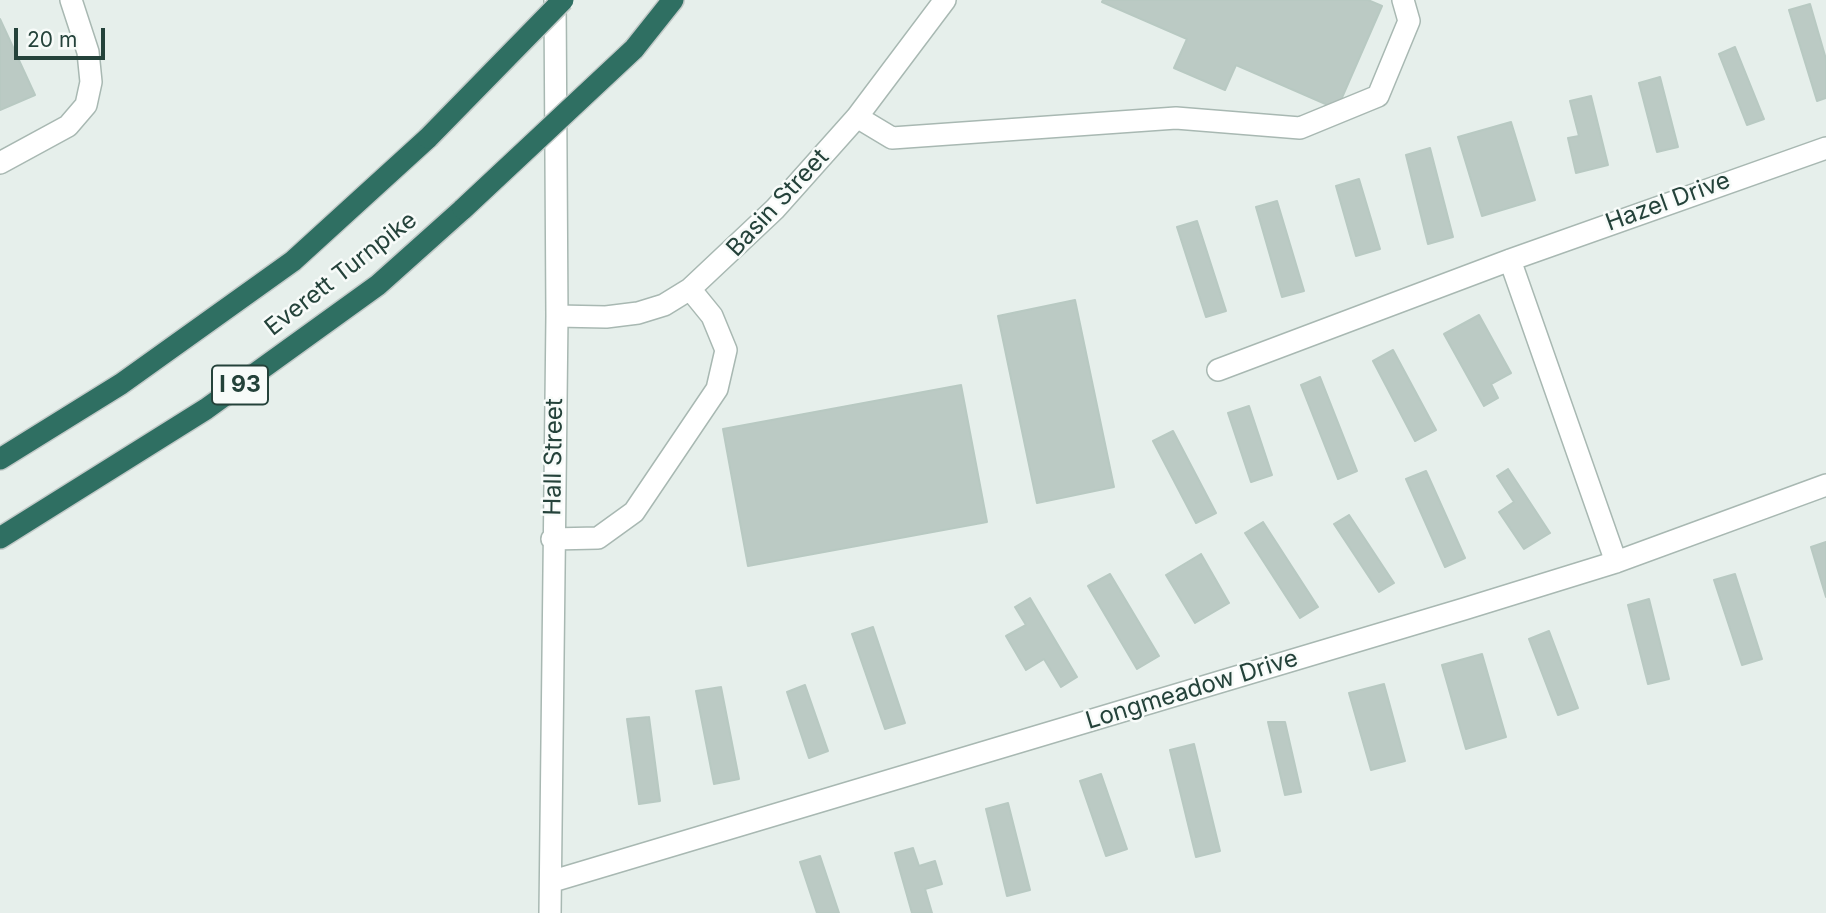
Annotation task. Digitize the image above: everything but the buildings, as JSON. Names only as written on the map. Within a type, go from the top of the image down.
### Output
[{"type":"highway","name":"Everett Turnpike","points":[[0,459],[121,384],[292,261],[428,138],[563,0]]},
{"type":"highway","name":"Everett Turnpike","points":[[0,538],[206,409],[378,285],[634,49],[673,0]]},
{"type":"street","points":[[0,163],[68,126],[86,105],[91,82],[88,52],[71,0]]},
{"type":"street","name":"Hall Street","points":[[550,913],[556,316],[555,0]]},
{"type":"street","name":"Basin Street","points":[[556,316],[606,317],[638,313],[664,305],[690,289],[775,209],[857,117],[945,0]]},
{"type":"street","points":[[857,117],[892,138],[1176,118],[1300,128],[1378,96],[1409,20],[1403,0]]},
{"type":"street","name":"Hazel Drive","points":[[1218,370],[1510,260],[1826,148]]},
{"type":"street","points":[[1510,260],[1616,562]]},
{"type":"street","points":[[552,539],[598,538],[634,512],[717,389],[726,349],[712,316],[690,289]]},
{"type":"street","name":"Longmeadow Drive","points":[[552,881],[1616,562],[1826,485]]}]
